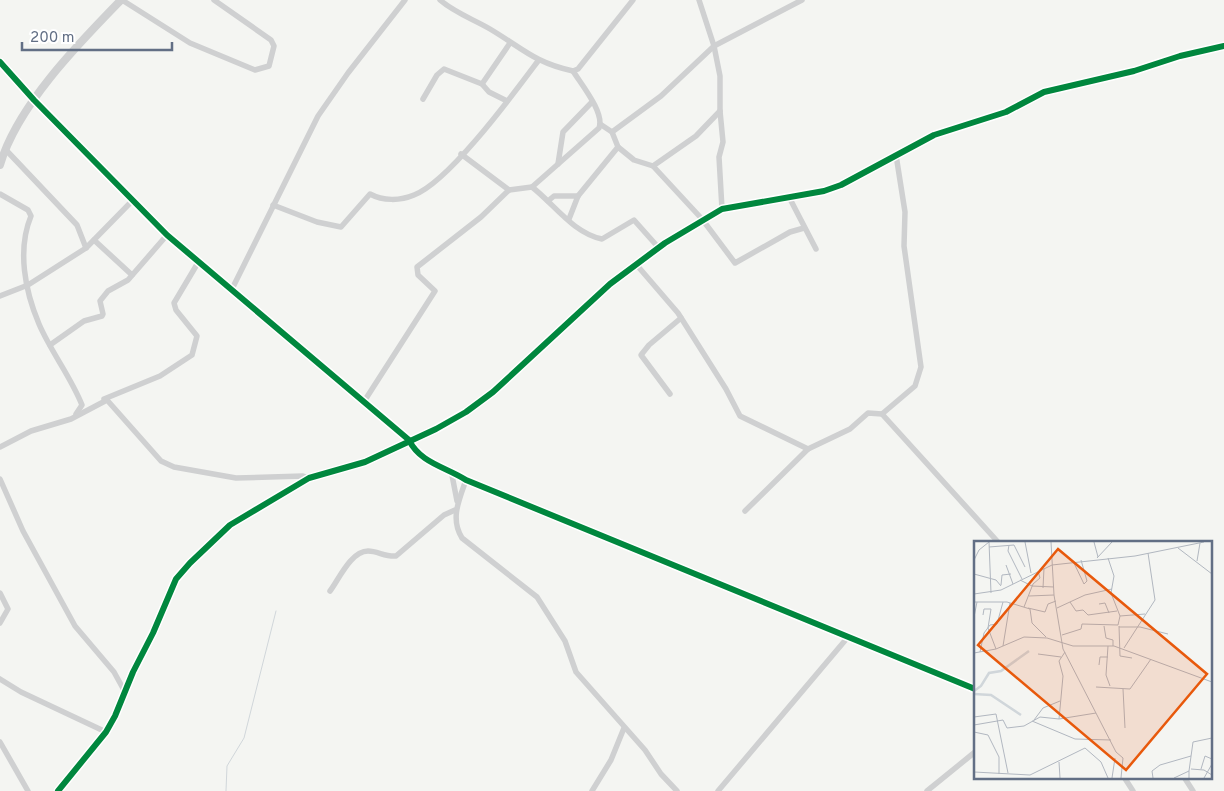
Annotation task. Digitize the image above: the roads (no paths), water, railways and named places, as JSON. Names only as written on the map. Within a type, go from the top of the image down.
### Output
[{"type":"street","points":[[0,165],[23,115],[34,100],[121,0],[190,43],[255,70],[269,66],[274,46],[271,40],[214,0]]},
{"type":"street","points":[[232,289],[318,116],[348,73],[405,0]]},
{"type":"street","points":[[440,0],[450,9],[489,29],[538,61],[573,71],[578,69],[633,0]]},
{"type":"street","points":[[699,0],[714,46],[720,76],[720,111],[723,136],[719,157],[722,209]]},
{"type":"street","points":[[612,132],[661,96],[714,46],[802,0]]},
{"type":"street","points":[[482,84],[510,43]]},
{"type":"street","points":[[58,791],[106,732],[115,716],[176,579],[190,562],[230,525],[308,478],[365,462],[436,429],[466,412],[492,392],[610,284],[658,247],[702,219],[722,209],[841,185],[934,136],[1006,112],[1029,99],[1059,86],[1111,76],[1224,46]]},
{"type":"street","points":[[273,205],[317,222],[341,227],[370,194],[382,200],[414,196],[439,177],[461,154],[507,101],[538,61]]},
{"type":"street","points":[[0,62],[34,100],[167,235],[365,400],[410,440],[413,447],[432,464],[451,470],[466,480],[974,689]]},
{"type":"street","points":[[423,98],[437,75],[444,69],[482,84],[489,92],[507,101]]},
{"type":"street","points":[[365,400],[435,291],[418,275],[418,268],[481,217],[509,190],[532,187],[598,128],[600,124],[599,112],[573,71]]},
{"type":"street","points":[[558,164],[564,132],[592,102]]},
{"type":"street","points":[[653,166],[696,136],[720,111]]},
{"type":"street","points":[[600,124],[612,132],[618,147],[634,160],[653,166],[702,219],[735,263],[790,232],[804,228]]},
{"type":"street","points":[[569,219],[578,196],[618,147]]},
{"type":"street","points":[[6,150],[76,225],[86,248]]},
{"type":"street","points":[[461,154],[509,190]]},
{"type":"street","points":[[882,414],[915,386],[921,367],[904,246],[905,212],[896,156]]},
{"type":"street","points":[[532,187],[592,237],[602,239],[634,220],[658,247]]},
{"type":"street","points":[[0,194],[28,210],[32,216],[24,258],[24,272],[38,323],[79,398],[81,409]]},
{"type":"street","points":[[548,201],[554,196],[578,196]]},
{"type":"street","points":[[789,197],[816,249]]},
{"type":"street","points":[[0,296],[28,285],[86,248],[133,200]]},
{"type":"street","points":[[50,345],[84,322],[102,316],[100,300],[102,296],[132,275],[167,235]]},
{"type":"street","points":[[94,240],[132,275]]},
{"type":"street","points":[[71,419],[81,409],[160,376],[192,355],[197,336],[176,310],[174,303],[199,261]]},
{"type":"street","points":[[635,263],[680,318],[726,389],[740,416],[808,449]]},
{"type":"street","points":[[670,394],[641,354],[648,345],[680,318]]},
{"type":"street","points":[[0,447],[31,431],[71,419],[108,400],[161,460],[174,467],[236,478],[303,476],[308,478]]},
{"type":"street","points":[[745,511],[808,449],[850,428],[868,413],[882,414],[997,541]]},
{"type":"street","points":[[451,470],[457,503]]},
{"type":"street","points":[[0,479],[23,531],[75,626],[114,672],[125,692]]},
{"type":"street","points":[[466,480],[455,510],[457,530],[462,538],[537,597],[564,641],[576,672],[645,750],[661,774],[677,791]]},
{"type":"street","points":[[330,591],[355,557],[363,552],[370,551],[388,557],[396,556],[444,515],[455,510]]},
{"type":"street","points":[[0,593],[8,609],[0,623]]},
{"type":"street","points":[[718,791],[848,637]]},
{"type":"street","points":[[0,679],[21,692],[106,732]]},
{"type":"street","points":[[592,791],[611,760],[624,728]]},
{"type":"street","points":[[0,742],[28,791]]},
{"type":"street","points":[[927,791],[974,753]]},
{"type":"street","points":[[1125,778],[1133,791]]},
{"type":"street","points":[[1185,778],[1193,791]]},
{"type":"waterway","points":[[226,791],[227,766],[244,738],[276,611]]}]
